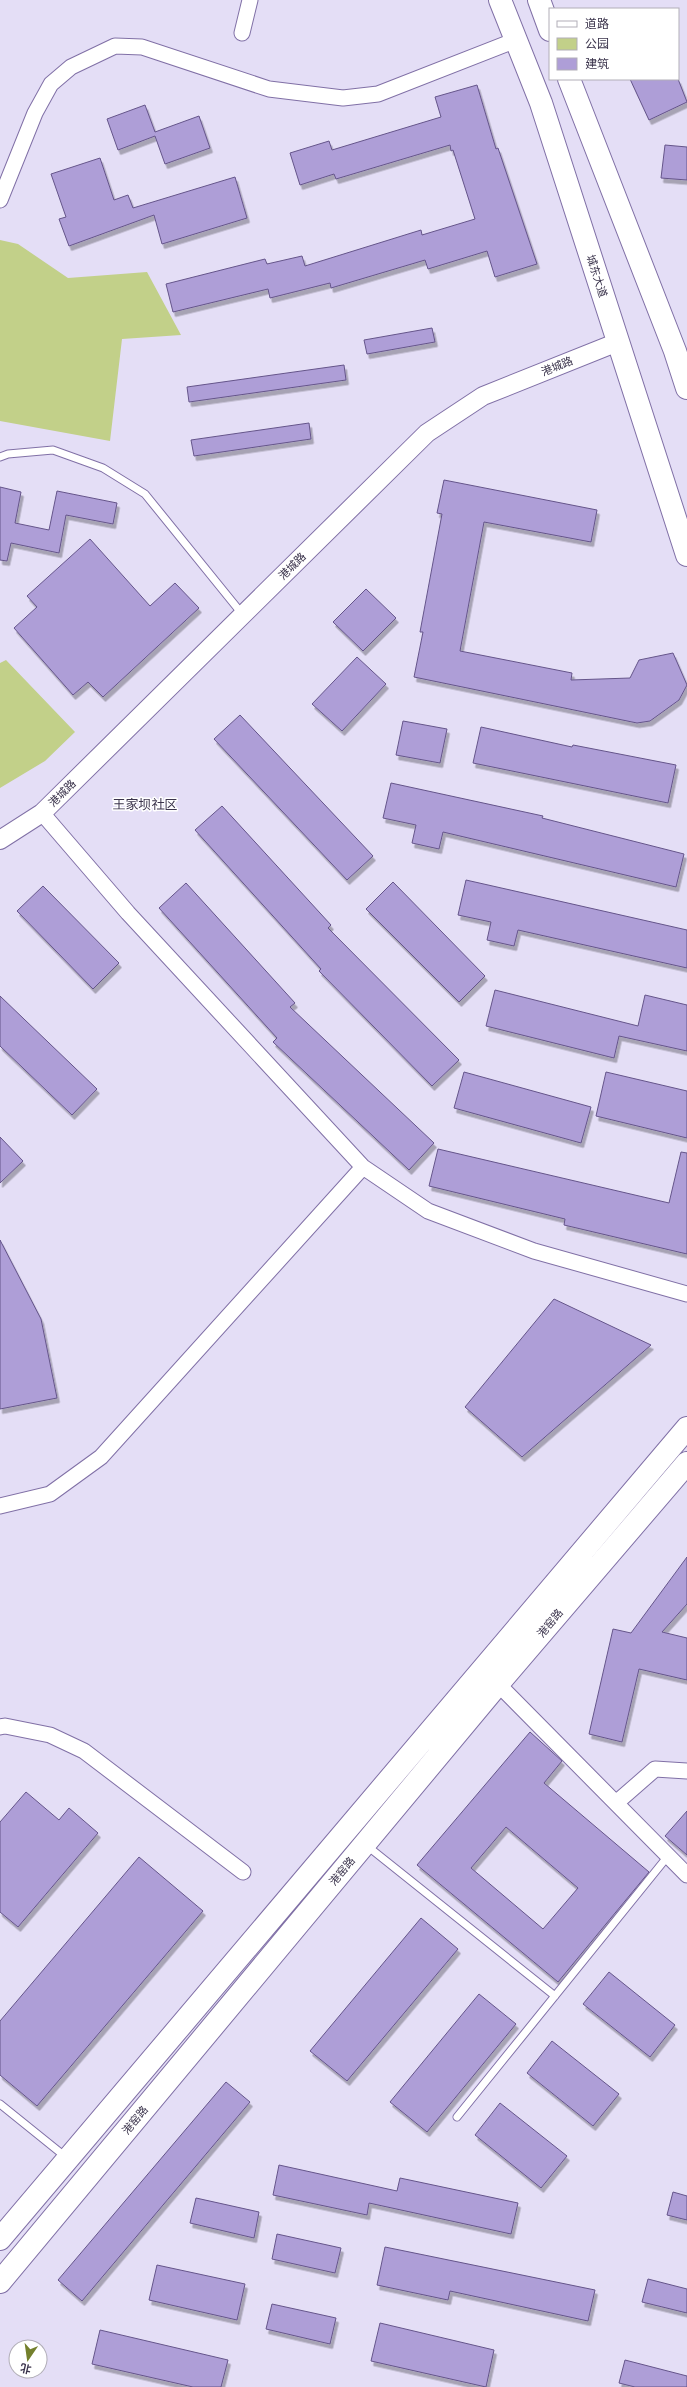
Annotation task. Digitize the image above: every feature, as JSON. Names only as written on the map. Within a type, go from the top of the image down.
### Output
[{"type":"main road","name":"城东大道","points":[[500,0],[541,103],[687,555]]},
{"type":"main road","points":[[539,0],[549,27]]},
{"type":"main road","points":[[569,80],[675,351],[687,388]]},
{"type":"main road","name":"港窑路","points":[[0,2239],[67,2158],[687,1428]]},
{"type":"main road","name":"港窑路","points":[[0,2282],[498,1684],[687,1463]]},
{"type":"street","points":[[242,34],[250,0]]},
{"type":"street","points":[[0,200],[35,113],[51,84],[71,67],[115,46],[142,47],[270,89],[343,98],[378,94],[516,40]]},
{"type":"street","name":"港城路","points":[[0,840],[42,813],[427,433],[483,396],[618,342]]},
{"type":"street","points":[[42,813],[128,913],[363,1167],[428,1211],[534,1251],[687,1294]]},
{"type":"street","points":[[0,1506],[50,1494],[101,1456],[363,1167]]},
{"type":"street","points":[[498,1684],[687,1875]]},
{"type":"street","points":[[0,1727],[50,1735],[84,1751],[243,1872]]},
{"type":"street","points":[[616,1802],[655,1769],[687,1771]]},
{"type":"lane","points":[[0,457],[8,454],[53,450],[103,468],[145,494],[243,615]]},
{"type":"lane","points":[[365,1844],[555,1996]]},
{"type":"lane","points":[[457,2117],[668,1856]]},
{"type":"lane","points":[[0,2104],[67,2158]]},
{"type":"green space","points":[[0,240],[18,244],[68,278],[147,272],[181,335],[122,339],[110,441],[0,421]]},
{"type":"green space","points":[[6,660],[75,732],[45,761],[0,788],[0,663]]},
{"type":"building","points":[[630,80],[678,80],[687,102],[649,120]]},
{"type":"building","points":[[477,85],[496,149],[498,148],[537,264],[495,277],[487,251],[428,269],[425,260],[331,288],[330,283],[270,298],[268,289],[173,312],[166,284],[265,259],[267,264],[302,256],[305,266],[421,230],[422,235],[475,219],[453,150],[451,151],[450,145],[336,179],[334,174],[300,185],[290,153],[329,141],[332,150],[441,117],[435,97]]},
{"type":"building","points":[[145,105],[155,132],[199,116],[210,148],[165,164],[155,136],[118,150],[107,119]]},
{"type":"building","points":[[665,145],[687,147],[687,180],[661,178]]},
{"type":"building","points":[[100,158],[114,200],[128,195],[133,208],[235,177],[247,218],[162,244],[154,215],[69,246],[59,219],[66,217],[51,174]]},
{"type":"building","points":[[432,328],[435,342],[367,354],[364,340]]},
{"type":"building","points":[[344,365],[346,380],[189,402],[187,387]]},
{"type":"building","points":[[309,423],[311,439],[194,456],[191,440]]},
{"type":"building","points":[[444,480],[597,510],[591,542],[484,522],[460,651],[572,673],[571,680],[630,678],[639,660],[673,653],[687,685],[679,700],[650,721],[637,723],[414,677],[423,632],[420,632],[442,514],[437,513]]},
{"type":"building","points":[[0,487],[21,492],[15,523],[49,530],[57,491],[117,503],[113,524],[66,515],[59,553],[11,543],[7,561],[0,560]]},
{"type":"building","points":[[90,539],[150,606],[175,583],[199,608],[103,697],[88,682],[73,695],[14,628],[37,607],[27,596]]},
{"type":"building","points":[[366,589],[396,618],[363,651],[333,622]]},
{"type":"building","points":[[357,657],[386,684],[342,731],[312,704]]},
{"type":"building","points":[[240,715],[373,856],[347,880],[214,739]]},
{"type":"building","points":[[403,721],[447,729],[440,763],[396,755]]},
{"type":"building","points":[[481,727],[572,747],[573,745],[676,765],[668,803],[473,763]]},
{"type":"building","points":[[391,783],[543,816],[542,818],[684,854],[676,887],[443,832],[439,849],[412,843],[416,825],[383,818]]},
{"type":"building","points":[[222,806],[331,925],[328,928],[459,1060],[432,1086],[319,971],[321,969],[195,830]]},
{"type":"building","points":[[466,880],[687,930],[687,968],[518,930],[514,946],[487,940],[491,922],[458,915]]},
{"type":"building","points":[[393,882],[485,976],[459,1002],[366,909]]},
{"type":"building","points":[[186,883],[295,1003],[290,1007],[434,1143],[409,1170],[273,1042],[277,1038],[159,908]]},
{"type":"building","points":[[43,886],[119,963],[93,989],[17,911]]},
{"type":"building","points":[[495,990],[638,1026],[645,995],[687,1005],[687,1051],[619,1036],[614,1058],[486,1026]]},
{"type":"building","points":[[0,996],[97,1089],[72,1115],[0,1046]]},
{"type":"building","points":[[464,1072],[591,1107],[581,1143],[454,1108]]},
{"type":"building","points":[[606,1072],[687,1091],[687,1138],[596,1116]]},
{"type":"building","points":[[0,1137],[23,1161],[0,1183]]},
{"type":"building","points":[[438,1149],[669,1203],[681,1152],[687,1153],[687,1254],[564,1225],[565,1219],[429,1186]]},
{"type":"building","points":[[0,1240],[41,1319],[57,1398],[0,1409]]},
{"type":"building","points":[[554,1299],[651,1345],[522,1457],[465,1407]]},
{"type":"building","points":[[687,1557],[687,1604],[662,1632],[687,1638],[687,1680],[639,1669],[622,1742],[589,1734],[613,1629],[631,1633]]},
{"type":"building","points":[[530,1732],[562,1761],[544,1783],[649,1872],[558,1982],[417,1865]],"holes":[[[506,1827],[578,1888],[543,1929],[471,1868]]]},
{"type":"building","points":[[26,1792],[59,1820],[69,1808],[98,1833],[18,1927],[0,1912],[0,1822]]},
{"type":"building","points":[[687,1811],[687,1855],[665,1836]]},
{"type":"building","points":[[139,1857],[203,1911],[37,2106],[0,2075],[0,2021]]},
{"type":"building","points":[[421,1918],[458,1949],[347,2081],[310,2051]]},
{"type":"building","points":[[609,1972],[675,2025],[650,2057],[583,2004]]},
{"type":"building","points":[[479,1994],[516,2024],[427,2132],[390,2102]]},
{"type":"building","points":[[552,2041],[619,2094],[593,2126],[527,2073]]},
{"type":"building","points":[[226,2082],[250,2102],[82,2301],[58,2280]]},
{"type":"building","points":[[500,2103],[567,2156],[541,2188],[475,2135]]},
{"type":"building","points":[[279,2165],[397,2191],[400,2178],[518,2203],[511,2234],[369,2203],[367,2215],[273,2195]]},
{"type":"building","points":[[673,2192],[687,2196],[687,2220],[667,2215]]},
{"type":"building","points":[[196,2198],[259,2212],[254,2238],[190,2223]]},
{"type":"building","points":[[277,2234],[341,2248],[335,2273],[272,2259]]},
{"type":"building","points":[[385,2247],[595,2290],[588,2321],[450,2291],[448,2300],[377,2285]]},
{"type":"building","points":[[157,2265],[245,2284],[237,2320],[149,2300]]},
{"type":"building","points":[[648,2279],[687,2289],[687,2313],[642,2302]]},
{"type":"building","points":[[272,2304],[336,2318],[330,2344],[266,2329]]},
{"type":"building","points":[[380,2323],[494,2350],[486,2387],[371,2361]]},
{"type":"building","points":[[100,2330],[228,2360],[221,2387],[193,2387],[92,2364]]},
{"type":"building","points":[[625,2360],[687,2376],[687,2387],[635,2387],[619,2383]]},
{"type":"district","name":"王家坝社区","points":[[145,804]]}]
